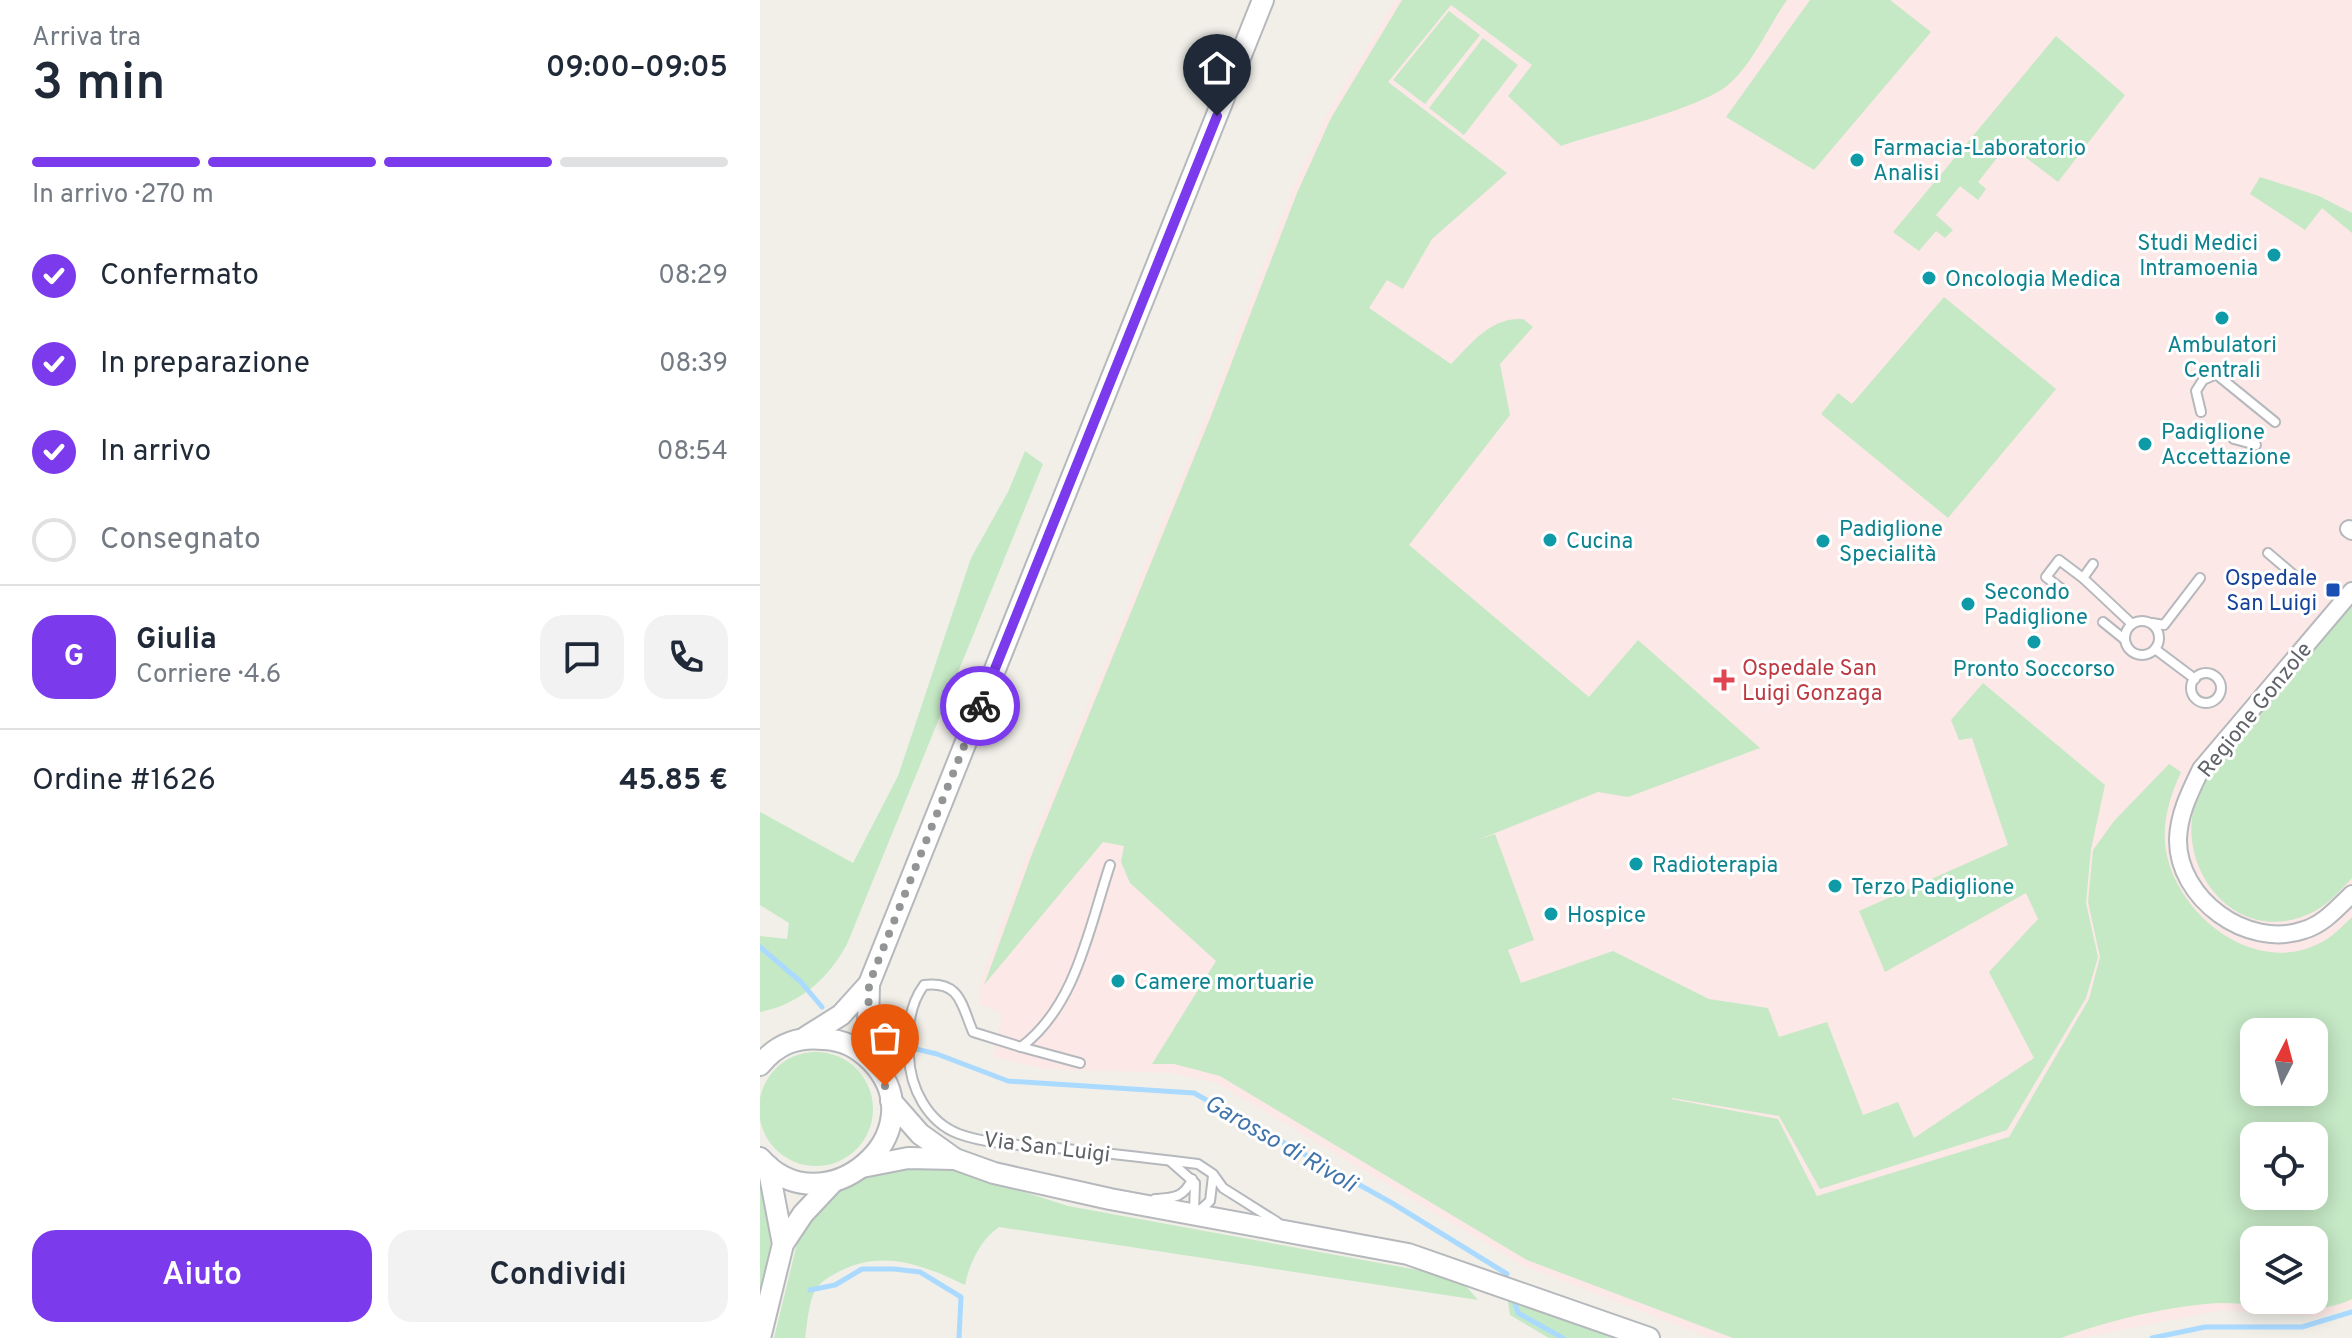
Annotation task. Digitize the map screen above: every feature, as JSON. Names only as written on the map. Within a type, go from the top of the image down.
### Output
[{"type":"street","points":[[764,1056],[806,1037],[841,1015],[869,984],[1263,0]]},
{"type":"street","name":"Regione Gonzole","points":[[2352,591],[2201,769],[2185,801],[2178,839],[2183,867],[2203,901],[2248,930],[2283,935],[2302,931],[2320,924],[2352,894]]},
{"type":"street","points":[[760,1338],[783,1244],[803,1214],[833,1182],[862,1167],[885,1140],[891,1101],[868,1027],[869,984]]},
{"type":"street","points":[[806,1037],[836,1040],[859,1049],[879,1070]]},
{"type":"street","name":"Via San Luigi","points":[[891,1101],[920,1134],[955,1159]]},
{"type":"street","name":"Via San Luigi","points":[[862,1167],[908,1158],[955,1159],[1031,1184],[1408,1254],[1649,1338]]},
{"type":"street","points":[[764,1162],[791,1180],[814,1184],[833,1182]]},
{"type":"street","points":[[764,1162],[783,1244]]},
{"type":"lane","points":[[2201,412],[2196,391],[2203,380],[2216,374],[2275,422]]},
{"type":"lane","points":[[2220,428],[2234,439],[2256,445]]},
{"type":"lane","points":[[2268,553],[2302,582]]},
{"type":"lane","points":[[2063,590],[2046,577],[2059,560],[2132,624],[2164,625],[2200,578]]},
{"type":"lane","points":[[2083,578],[2093,564]]},
{"type":"lane","points":[[2103,622],[2124,639],[2133,654],[2145,655],[2155,649],[2159,634],[2149,623]]},
{"type":"lane","points":[[2124,639],[2132,624]]},
{"type":"lane","points":[[2155,649],[2195,679]]},
{"type":"lane","points":[[1021,1047],[1052,1020],[1064,997],[1110,865]]},
{"type":"lane","name":"Via San Luigi","points":[[1021,1047],[973,1032],[960,998],[940,983],[924,985],[913,1000],[909,1022],[911,1079],[929,1112],[943,1125],[958,1134],[998,1143],[1198,1164],[1213,1174],[1232,1194],[1292,1231]]},
{"type":"lane","points":[[1021,1047],[1080,1063]]},
{"type":"lane","points":[[1170,1160],[1192,1179],[1194,1215]]},
{"type":"lane","points":[[1194,1215],[1210,1201],[1213,1174]]},
{"type":"lane","name":"Via San Luigi","points":[[1031,1184],[1151,1199],[1175,1198],[1184,1193],[1192,1179]]},
{"type":"shaded area","name":"Ospedale San Luigi Gonzaga","points":[[1396,0],[2352,0],[2352,1307],[2319,1317],[2278,1314],[2328,1314],[2328,1226],[2240,1226],[2240,1311],[2223,1310],[2081,1338],[1711,1338],[1524,1266],[1217,1083],[1172,1073],[1045,1069],[993,1057],[1001,1024],[1000,1013],[980,1004],[980,983],[1028,852],[1207,414],[1292,191],[1327,115]]},
{"type":"green space","points":[[1402,0],[1787,0],[1753,56],[1728,85],[1695,103],[1561,146],[1508,96],[1532,65],[1451,5],[1388,82],[1507,173],[1432,239],[1403,289],[1387,280],[1369,308],[1451,364],[1482,333],[1501,322],[1523,319],[1533,327],[1500,364],[1510,415],[1409,545],[1589,697],[1638,640],[1760,748],[1628,797],[1598,792],[1475,841],[1495,834],[1534,940],[1508,950],[1521,983],[1613,951],[1709,999],[1768,1008],[1779,1037],[1827,1022],[1863,1115],[1898,1102],[1914,1138],[2034,1058],[1989,972],[2038,919],[2026,893],[1885,972],[1859,911],[2008,845],[1972,738],[1959,740],[1951,720],[1983,683],[2105,785],[2091,849],[2086,903],[2098,957],[2086,998],[2007,1130],[1820,1189],[1779,1116],[1671,1099],[1778,1119],[1817,1196],[2009,1137],[2089,999],[2100,957],[2088,902],[2093,850],[2114,821],[2169,764],[2181,772],[2165,824],[2165,843],[2171,868],[2182,892],[2198,913],[2219,931],[2242,944],[2267,952],[2292,952],[2323,942],[2352,917],[2352,1299],[2328,1307],[2328,1226],[2240,1226],[2240,1304],[2184,1306],[2120,1320],[2061,1338],[1733,1338],[1527,1260],[1220,1076],[1174,1064],[1152,1064],[1216,961],[1130,883],[1121,862],[1124,846],[1103,842],[984,985],[1032,854],[1211,416],[1297,193],[1331,118]]},
{"type":"green space","points":[[1810,0],[1890,0],[1931,32],[1814,170],[1726,117]]},
{"type":"green space","points":[[1449,11],[1480,35],[1425,104],[1393,80]]},
{"type":"green space","points":[[2056,36],[2125,95],[2058,182],[2008,144],[1978,182],[1986,189],[1978,200],[1960,186],[1936,215],[1953,230],[1945,238],[1936,231],[1919,251],[1893,232]]},
{"type":"green space","points":[[1483,38],[1518,65],[1464,135],[1429,108]]},
{"type":"green space","points":[[2260,177],[2319,196],[2352,213],[2352,233],[2322,208],[2305,230],[2250,194]]},
{"type":"green space","points":[[1944,297],[2056,389],[1948,518],[1821,414],[1838,393],[1852,404]]},
{"type":"green space","points":[[1025,451],[1043,464],[847,944],[822,979],[811,988],[788,1003],[760,1012],[760,936],[787,939],[789,923],[760,905],[760,812],[853,863],[898,776],[971,558],[1008,492]]},
{"type":"green space","points":[[2352,604],[2352,878],[2315,911],[2285,921],[2257,920],[2233,909],[2213,891],[2199,867],[2192,840],[2193,811],[2203,783]]},
{"type":"green space","points":[[805,1053],[827,1053],[848,1062],[863,1077],[872,1098],[872,1120],[863,1141],[848,1156],[827,1165],[805,1165],[784,1156],[769,1141],[760,1120],[760,1098],[769,1077],[784,1062]]},
{"type":"green space","points":[[946,1167],[1068,1206],[1440,1274],[1465,1285],[1478,1300],[999,1227],[977,1253],[965,1285],[903,1262],[888,1260],[856,1264],[832,1275],[818,1287],[810,1305],[805,1338],[774,1338],[802,1223],[833,1193],[876,1173],[892,1168]]},
{"type":"green space","points":[[760,1183],[771,1226],[769,1257],[760,1301]]},
{"type":"green space","points":[[1507,1295],[1623,1338],[1549,1338],[1510,1315]]},
{"type":"waterway","name":"Garosso di Rivoli","points":[[760,947],[800,981],[822,1007]]},
{"type":"waterway","name":"Garosso di Rivoli","points":[[895,1044],[937,1054],[1008,1081],[1194,1093],[1392,1203],[1507,1274]]},
{"type":"waterway","points":[[810,1290],[835,1285],[862,1269],[920,1272],[961,1297],[959,1338]]},
{"type":"waterway","name":"Garosso di Rivoli","points":[[1513,1297],[1518,1313],[1563,1338]]},
{"type":"waterway","points":[[2152,1338],[2205,1327],[2302,1327],[2352,1312]]},
{"type":"way so far","points":[[885,1086],[868,1027],[869,984],[980,706]]},
{"type":"place","name":"Farmacia-Laboratorio Analisi","points":[[1857,160]]},
{"type":"place","name":"Studi Medici Intramoenia","points":[[2274,255]]},
{"type":"place","name":"Oncologia Medica","points":[[1929,278]]},
{"type":"place","name":"Ambulatori Centrali","points":[[2222,318]]},
{"type":"place","name":"Padiglione Accettazione","points":[[2145,444]]},
{"type":"place","name":"Cucina","points":[[1550,540]]},
{"type":"place","name":"Padiglione Specialità","points":[[1823,541]]},
{"type":"place","name":"Ospedale San Luigi","points":[[2333,590]]},
{"type":"place","name":"Secondo Padiglione","points":[[1968,604]]},
{"type":"place","name":"Pronto Soccorso","points":[[2034,642]]},
{"type":"place","name":"Ospedale San Luigi Gonzaga","points":[[1724,680]]},
{"type":"place","name":"Radioterapia","points":[[1636,864]]},
{"type":"place","name":"Terzo Padiglione","points":[[1835,886]]},
{"type":"place","name":"Hospice","points":[[1551,914]]},
{"type":"place","name":"Camere mortuarie","points":[[1118,981]]},
{"type":"route","points":[[980,706],[1217,116]]}]
